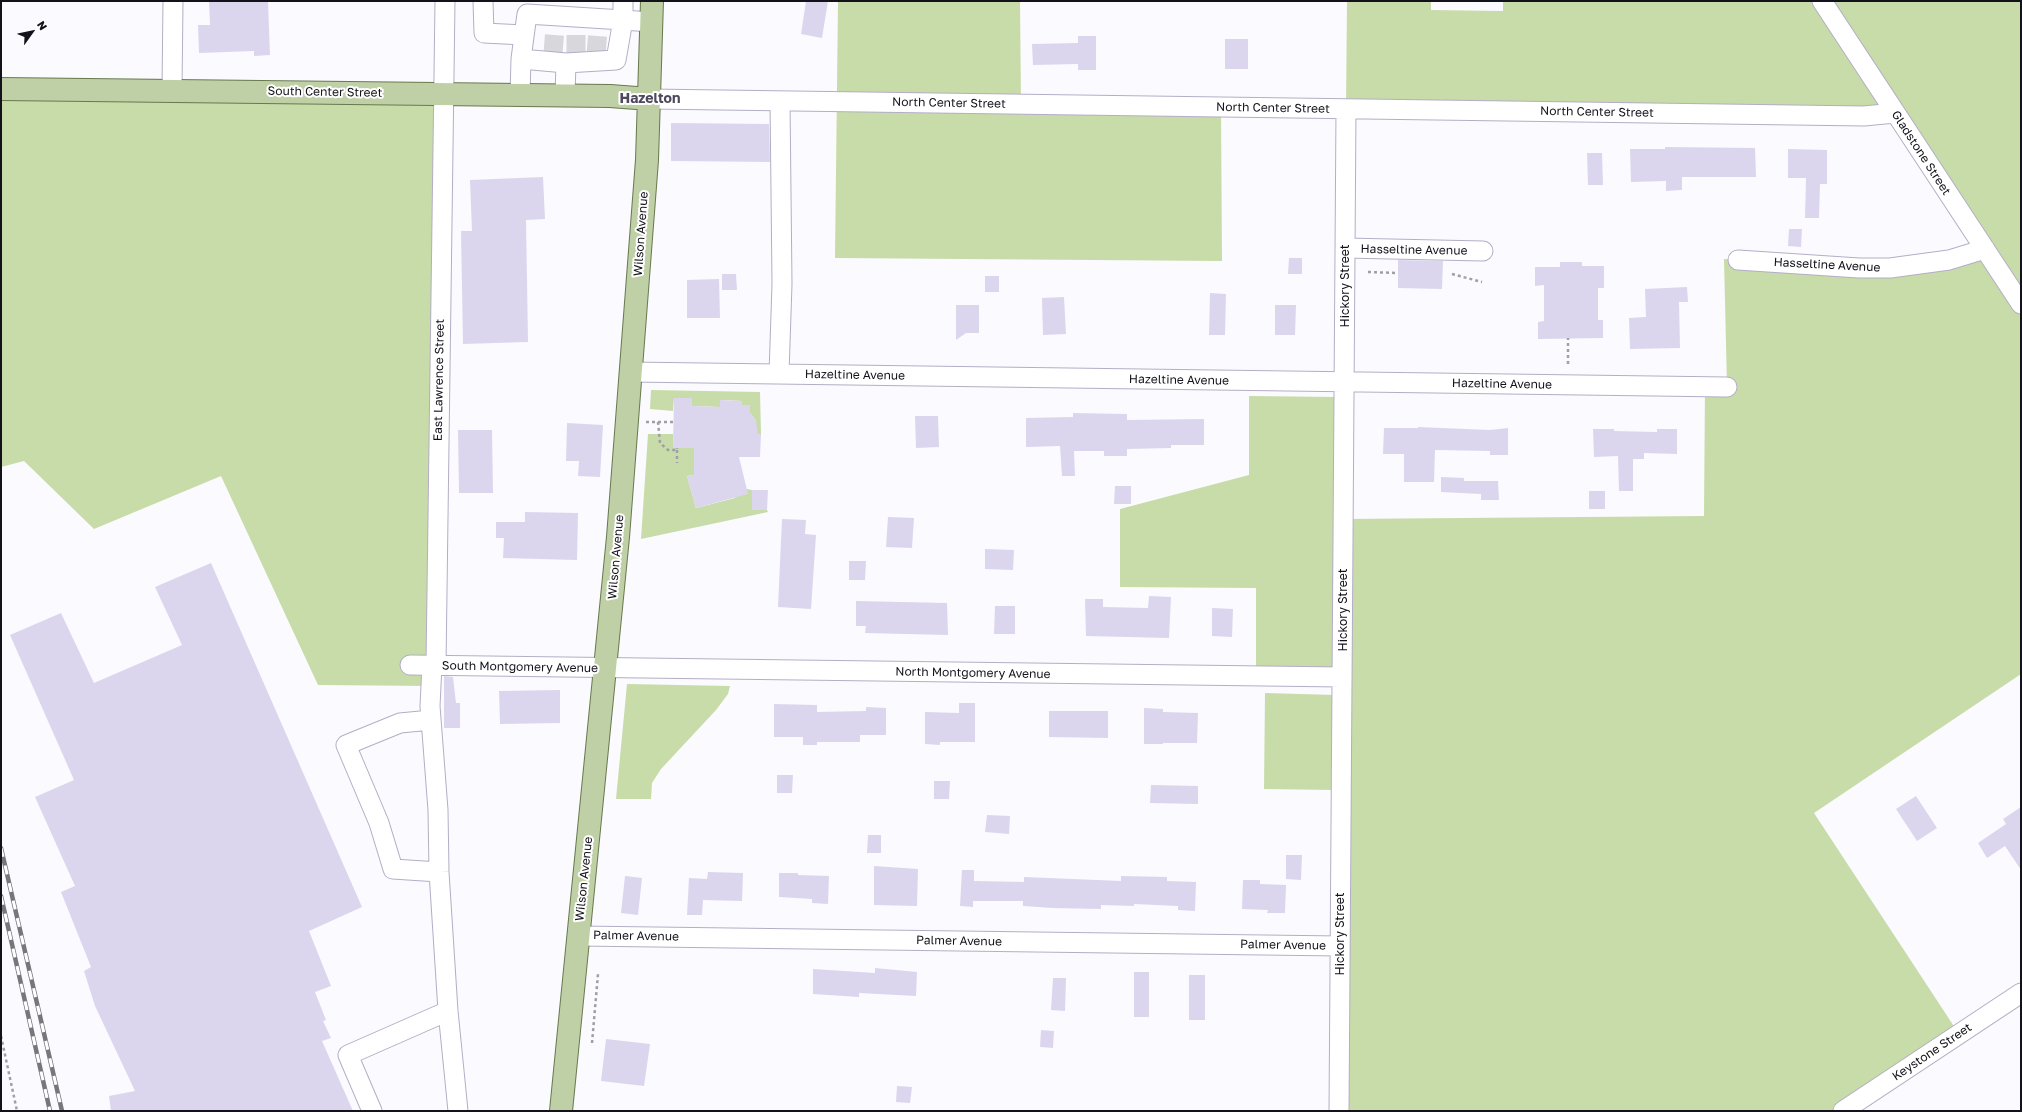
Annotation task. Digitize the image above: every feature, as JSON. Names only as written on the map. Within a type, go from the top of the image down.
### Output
[{"type":"main road","name":"Wilson Avenue","points":[[561,1111],[618,537],[650,99],[652,1]]},
{"type":"main road","name":"South Center Street","points":[[1,89],[565,95],[650,99]]},
{"type":"street","points":[[172,90],[173,1]]},
{"type":"street","name":"East Lawrence Street","points":[[445,1],[434,665],[430,706],[438,810],[439,872],[448,1011],[458,1111]]},
{"type":"street","points":[[483,1],[484,33],[524,35]]},
{"type":"street","points":[[521,59],[596,58],[616,60],[623,20],[623,1]]},
{"type":"street","name":"Gladstone Street","points":[[1822,1],[2021,304]]},
{"type":"street","points":[[520,95],[521,59],[528,8],[555,22],[598,24],[623,20],[651,22]]},
{"type":"street","points":[[564,59],[565,95]]},
{"type":"street","name":"North Center Street","points":[[650,99],[1864,116],[1895,113]]},
{"type":"street","points":[[779,374],[782,284],[780,100]]},
{"type":"street","name":"Hickory Street","points":[[1339,1111],[1346,109]]},
{"type":"street","name":"Hasseltine Avenue","points":[[1345,248],[1483,252]]},
{"type":"street","name":"Hasseltine Avenue","points":[[1738,260],[1859,268],[1890,268],[1949,260],[1985,249]]},
{"type":"street","name":"Hazeltine Avenue","points":[[630,372],[1727,387]]},
{"type":"street","name":"South Montgomery Avenue","points":[[410,665],[605,668]]},
{"type":"street","name":"North Montgomery Avenue","points":[[605,668],[1342,677]]},
{"type":"street","points":[[431,720],[400,723],[346,745],[379,823],[393,869],[439,872]]},
{"type":"street","name":"Palmer Avenue","points":[[579,936],[1340,946]]},
{"type":"street","name":"Keystone Street","points":[[1843,1111],[2021,993]]},
{"type":"street","points":[[372,1111],[348,1055],[448,1011]]},
{"type":"path","points":[[1368,272],[1398,273]]},
{"type":"path","points":[[1452,274],[1482,282]]},
{"type":"path","points":[[1568,338],[1568,364]]},
{"type":"path","points":[[646,422],[673,422]]},
{"type":"path","points":[[658,422],[660,443],[668,450],[677,449],[677,463]]},
{"type":"path","points":[[592,1043],[598,974]]},
{"type":"path","points":[[1,1036],[17,1111]]},
{"type":"green space","points":[[838,1],[1020,1],[1021,104],[1221,107],[1222,261],[835,258]]},
{"type":"green space","points":[[1347,1],[1431,1],[1431,10],[1503,11],[1503,1],[2021,1],[2021,674],[1814,813],[1959,1034],[1843,1111],[1339,1111],[1342,678],[1256,676],[1256,588],[1120,587],[1120,509],[1249,475],[1249,396],[1338,397],[1343,519],[1704,516],[1705,386],[1727,386],[1724,259],[1859,268],[1985,249],[1895,113],[1346,109]]},
{"type":"green space","points":[[1,89],[443,94],[431,686],[318,685],[221,476],[94,529],[24,461],[1,467]]},
{"type":"green space","points":[[651,390],[760,392],[761,434],[754,434],[756,421],[750,413],[750,405],[742,405],[742,401],[720,400],[720,407],[692,406],[692,398],[674,398],[673,411],[650,409]]},
{"type":"green space","points":[[648,434],[673,434],[673,448],[689,448],[689,445],[694,445],[695,475],[687,476],[696,508],[735,498],[734,493],[747,489],[752,490],[752,510],[767,510],[768,512],[641,539]]},
{"type":"green space","points":[[627,684],[730,686],[728,694],[716,710],[661,769],[652,783],[651,799],[616,799]]},
{"type":"green space","points":[[1265,693],[1335,695],[1334,790],[1264,789]]},
{"type":"building","points":[[209,1],[268,1],[270,55],[254,56],[254,51],[199,53],[198,25],[210,25]]},
{"type":"building","points":[[806,1],[828,1],[822,38],[801,34]]},
{"type":"building","points":[[1078,36],[1096,36],[1096,70],[1078,70],[1078,64],[1033,65],[1032,44],[1078,43]]},
{"type":"building","points":[[1225,39],[1248,39],[1248,69],[1225,69]]},
{"type":"building","points":[[671,123],[769,124],[770,162],[671,161]]},
{"type":"building","points":[[1665,147],[1755,148],[1756,177],[1682,177],[1682,190],[1666,191],[1666,181],[1631,182],[1630,149],[1665,149]]},
{"type":"building","points":[[1788,149],[1827,150],[1827,184],[1820,184],[1819,218],[1805,218],[1806,178],[1788,178]]},
{"type":"building","points":[[1587,153],[1602,153],[1603,185],[1588,185]]},
{"type":"building","points":[[543,177],[545,219],[526,220],[528,342],[463,344],[461,231],[472,231],[470,180]]},
{"type":"building","points":[[1789,229],[1802,229],[1801,247],[1788,246]]},
{"type":"building","points":[[1289,258],[1302,258],[1302,274],[1288,274]]},
{"type":"building","points":[[1398,260],[1443,261],[1442,289],[1398,288]]},
{"type":"building","points":[[1560,262],[1582,262],[1582,266],[1604,266],[1604,288],[1598,288],[1598,320],[1603,320],[1603,338],[1538,339],[1538,322],[1544,321],[1544,285],[1535,286],[1535,267],[1560,267]]},
{"type":"building","points":[[722,274],[736,274],[737,290],[722,290]]},
{"type":"building","points":[[985,276],[999,276],[999,292],[985,292]]},
{"type":"building","points":[[719,279],[720,318],[687,318],[687,280]]},
{"type":"building","points":[[1687,287],[1688,302],[1679,302],[1680,348],[1630,349],[1629,318],[1646,317],[1645,289]]},
{"type":"building","points":[[1210,293],[1226,294],[1225,335],[1209,335]]},
{"type":"building","points":[[1064,297],[1066,334],[1043,335],[1042,298]]},
{"type":"building","points":[[956,305],[979,305],[979,333],[966,333],[956,340]]},
{"type":"building","points":[[1275,305],[1296,305],[1295,335],[1275,335]]},
{"type":"building","points":[[674,398],[692,398],[692,406],[720,407],[720,400],[742,401],[742,405],[750,405],[750,413],[756,421],[758,434],[761,434],[760,457],[739,457],[748,494],[696,508],[687,476],[694,475],[694,448],[673,448]]},
{"type":"building","points":[[1073,413],[1127,414],[1127,420],[1204,419],[1204,445],[1171,445],[1171,448],[1127,449],[1127,456],[1104,456],[1104,451],[1074,451],[1075,476],[1062,476],[1060,446],[1026,447],[1026,418],[1073,417]]},
{"type":"building","points":[[915,416],[938,416],[939,447],[916,448]]},
{"type":"building","points":[[567,423],[603,425],[600,477],[578,476],[579,461],[566,461]]},
{"type":"building","points":[[1418,427],[1490,430],[1508,428],[1508,455],[1490,455],[1490,451],[1435,450],[1434,482],[1404,482],[1404,454],[1383,454],[1384,428]]},
{"type":"building","points":[[1593,429],[1657,432],[1657,429],[1677,429],[1677,454],[1644,453],[1644,459],[1633,459],[1633,491],[1619,491],[1618,456],[1594,457]]},
{"type":"building","points":[[458,430],[492,430],[493,493],[459,493]]},
{"type":"building","points":[[1441,477],[1464,478],[1464,481],[1498,481],[1499,500],[1481,500],[1481,494],[1441,492]]},
{"type":"building","points":[[1115,486],[1131,486],[1131,504],[1114,504]]},
{"type":"building","points":[[752,490],[768,490],[767,510],[752,510]]},
{"type":"building","points":[[1589,491],[1605,491],[1605,509],[1589,509]]},
{"type":"building","points":[[525,512],[578,513],[577,560],[503,558],[504,538],[496,538],[496,522],[525,522]]},
{"type":"building","points":[[888,517],[914,518],[912,548],[886,547]]},
{"type":"building","points":[[782,519],[806,520],[805,534],[816,535],[811,609],[778,607]]},
{"type":"building","points":[[985,549],[1014,550],[1013,570],[985,569]]},
{"type":"building","points":[[849,561],[866,561],[865,580],[849,580]]},
{"type":"building","points":[[211,563],[362,907],[309,931],[331,986],[315,992],[326,1020],[323,1021],[331,1038],[322,1041],[353,1111],[111,1111],[109,1096],[135,1091],[95,1006],[84,971],[91,967],[61,892],[75,886],[35,797],[74,780],[10,635],[61,613],[94,683],[182,645],[155,587]]},
{"type":"building","points":[[1149,596],[1171,597],[1169,638],[1086,636],[1085,599],[1103,599],[1103,607],[1148,608]]},
{"type":"building","points":[[856,601],[947,603],[948,635],[865,633],[866,626],[856,626]]},
{"type":"building","points":[[995,606],[1015,606],[1015,634],[994,634]]},
{"type":"building","points":[[1212,608],[1233,609],[1232,637],[1212,636]]},
{"type":"building","points":[[444,676],[453,677],[456,703],[460,703],[460,728],[444,728]]},
{"type":"building","points":[[560,690],[560,723],[500,724],[499,691]]},
{"type":"building","points":[[959,703],[975,703],[975,742],[940,742],[940,745],[925,744],[925,712],[959,713]]},
{"type":"building","points":[[774,704],[817,705],[817,712],[866,711],[866,707],[886,708],[886,735],[860,735],[860,742],[817,742],[817,745],[803,745],[803,737],[774,737]]},
{"type":"building","points":[[1144,708],[1163,709],[1163,712],[1198,713],[1197,743],[1144,744]]},
{"type":"building","points":[[1049,711],[1108,711],[1108,738],[1049,737]]},
{"type":"building","points":[[777,775],[793,775],[792,793],[777,793]]},
{"type":"building","points":[[934,781],[950,781],[949,799],[934,799]]},
{"type":"building","points":[[1151,785],[1198,786],[1198,804],[1150,803]]},
{"type":"building","points":[[1916,796],[1937,828],[1917,841],[1896,809]]},
{"type":"building","points":[[2021,807],[2021,870],[2005,846],[1987,858],[1978,843],[2006,824],[2003,819]]},
{"type":"building","points":[[987,815],[1010,816],[1009,834],[985,832]]},
{"type":"building","points":[[868,835],[881,835],[881,853],[867,853]]},
{"type":"building","points":[[1286,855],[1302,855],[1301,880],[1286,879]]},
{"type":"building","points":[[874,866],[918,869],[917,906],[874,905]]},
{"type":"building","points":[[962,870],[974,870],[974,881],[1024,882],[1024,877],[1121,881],[1121,876],[1167,877],[1167,881],[1196,882],[1195,911],[1178,910],[1178,906],[1134,904],[1134,906],[1101,905],[1101,909],[1053,908],[1023,906],[1023,901],[973,901],[973,907],[960,906]]},
{"type":"building","points":[[708,872],[743,873],[742,901],[703,900],[702,915],[687,915],[689,878],[707,879]]},
{"type":"building","points":[[779,873],[829,876],[828,904],[812,903],[812,899],[779,897]]},
{"type":"building","points":[[625,876],[642,878],[638,915],[621,913]]},
{"type":"building","points":[[1243,880],[1260,880],[1260,884],[1286,885],[1285,913],[1267,913],[1268,910],[1242,909]]},
{"type":"building","points":[[875,968],[917,972],[916,996],[859,993],[859,997],[813,994],[813,969],[875,973]]},
{"type":"building","points":[[1134,972],[1149,972],[1149,1017],[1134,1017]]},
{"type":"building","points":[[1189,975],[1205,975],[1205,1020],[1189,1020]]},
{"type":"building","points":[[1053,978],[1066,978],[1065,1011],[1051,1010]]},
{"type":"building","points":[[1041,1030],[1054,1031],[1053,1048],[1040,1047]]},
{"type":"building","points":[[606,1039],[650,1044],[644,1086],[601,1081]]},
{"type":"building","points":[[897,1086],[912,1087],[910,1103],[896,1102]]},
{"type":"tunnel","points":[[553,54],[555,28]]},
{"type":"tunnel","points":[[576,30],[576,54]]},
{"type":"tunnel","points":[[596,55],[598,30]]},
{"type":"railway","points":[[1,848],[62,1111]]},
{"type":"railway","points":[[1,896],[50,1111]]},
{"type":"district","name":"Hazelton","points":[[650,99]]}]
